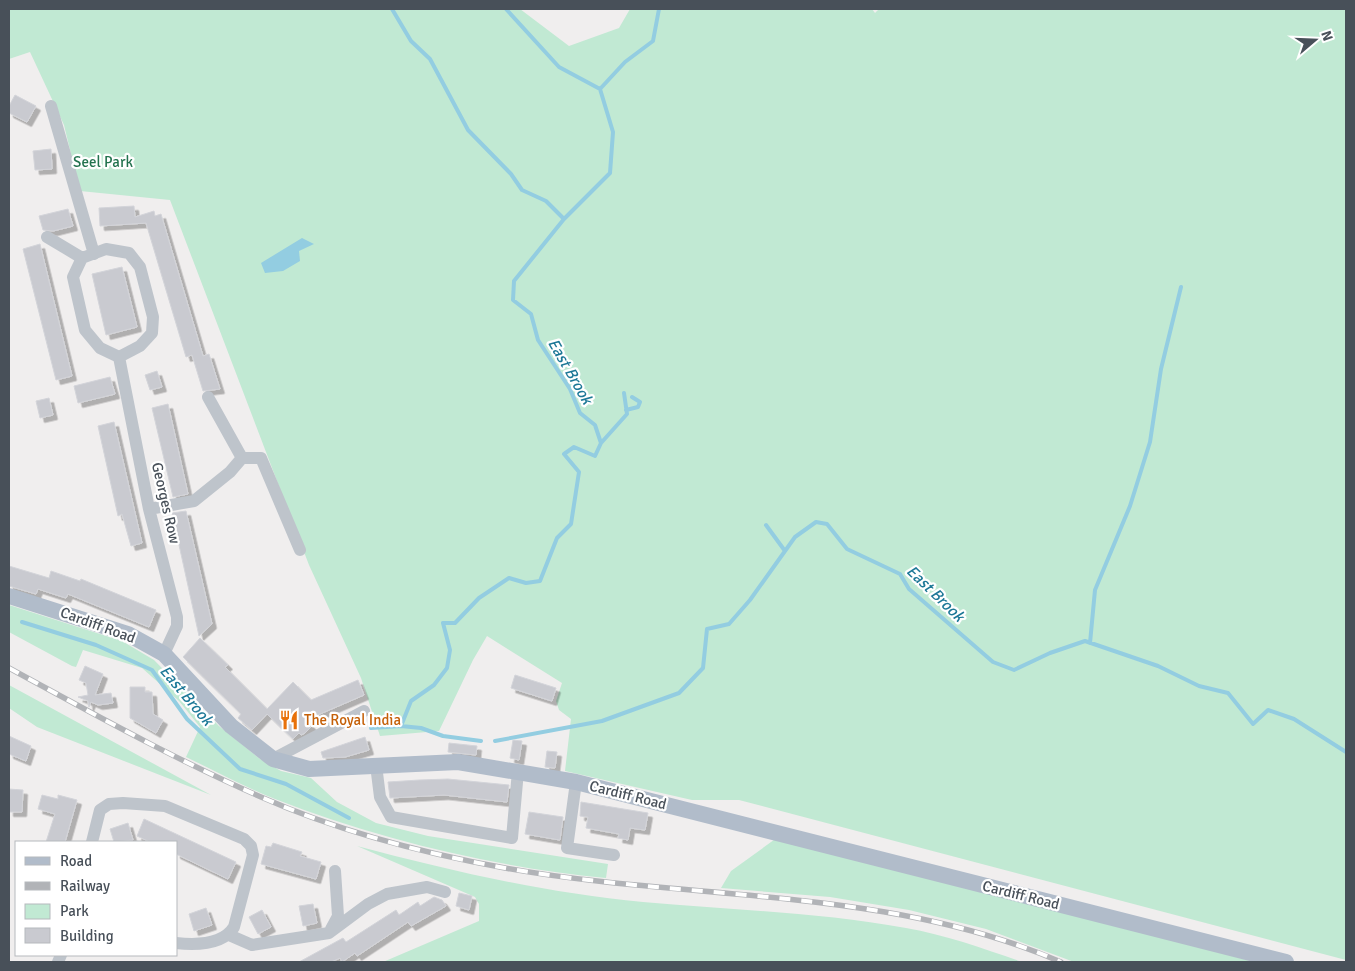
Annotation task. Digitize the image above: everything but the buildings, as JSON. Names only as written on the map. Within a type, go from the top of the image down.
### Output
[{"type":"main road","name":"Cardiff Road","points":[[9,596],[128,634],[164,654],[231,726],[273,759],[309,769],[458,762],[576,782],[1286,962]]},
{"type":"street","points":[[51,106],[88,256]]},
{"type":"street","points":[[47,237],[88,256]]},
{"type":"street","points":[[106,249],[129,253],[140,267],[153,317],[152,333],[140,346],[119,357],[100,348],[85,330],[73,276],[88,256],[106,249]]},
{"type":"street","name":"Georges Row","points":[[119,357],[149,509],[177,617],[177,626],[164,654]]},
{"type":"street","points":[[208,396],[242,458]]},
{"type":"street","points":[[149,509],[194,500],[230,472],[242,458],[261,458],[300,550]]},
{"type":"street","points":[[273,759],[364,711]]},
{"type":"street","points":[[376,765],[380,796],[391,817],[512,838],[518,771]]},
{"type":"street","points":[[576,782],[567,848],[614,855]]},
{"type":"street","points":[[92,841],[100,810],[109,804],[123,803],[165,806],[244,839],[252,846],[253,855],[234,927],[229,935],[216,941],[178,943]]},
{"type":"street","points":[[329,933],[338,916],[335,871]]},
{"type":"street","points":[[229,935],[252,945],[329,933],[368,904],[387,894],[428,888],[445,892]]},
{"type":"green space","name":"Seel Park","points":[[9,9],[520,9],[569,46],[619,28],[630,9],[872,9],[875,13],[879,9],[1346,9],[1346,960],[739,800],[692,800],[565,771],[571,719],[559,710],[556,701],[562,683],[487,636],[473,660],[439,731],[380,736],[361,678],[309,565],[170,200],[80,191],[64,125],[30,52],[9,59]]},
{"type":"green space","points":[[9,605],[122,641],[154,660],[219,726],[260,759],[281,771],[311,778],[337,802],[376,823],[428,836],[608,864],[606,878],[522,867],[438,850],[315,814],[253,789],[186,757],[200,727],[179,701],[142,668],[83,650],[76,667],[72,666],[9,632]]},
{"type":"green space","points":[[9,685],[211,795],[37,727],[9,708]]},
{"type":"green space","points":[[778,837],[1255,962],[1074,962],[986,929],[909,910],[830,897],[721,888],[731,871]]},
{"type":"green space","points":[[357,846],[499,880],[571,893],[643,902],[841,918],[906,928],[951,938],[1022,962],[383,962],[479,921],[479,904],[475,897]]},
{"type":"water","points":[[302,238],[314,244],[299,251],[300,261],[283,271],[265,273],[261,263]]},
{"type":"waterway","points":[[392,9],[411,41],[430,59],[468,130],[511,174],[522,190],[546,201],[564,219]]},
{"type":"waterway","points":[[506,9],[559,67],[600,89]]},
{"type":"waterway","name":"East Brook","points":[[371,728],[401,726],[411,701],[434,685],[447,668],[450,650],[443,623],[455,623],[479,598],[509,578],[526,583],[540,581],[557,538],[571,524],[579,472],[564,454],[574,447],[595,456],[601,443],[595,425],[580,413],[570,389],[538,340],[531,314],[513,300],[514,281],[564,219],[610,173],[613,132],[600,89],[625,62],[653,41],[659,9]]},
{"type":"waterway","points":[[1090,643],[1095,590],[1130,506],[1150,442],[1161,369],[1181,287]]},
{"type":"waterway","points":[[601,443],[627,414],[624,393]]},
{"type":"waterway","points":[[626,410],[638,407],[640,402],[632,397]]},
{"type":"waterway","name":"East Brook","points":[[495,741],[602,721],[679,693],[703,668],[707,629],[729,624],[750,600],[795,537],[816,522],[827,524],[847,549],[900,574],[909,589],[993,662],[1014,670],[1050,653],[1085,641],[1158,666],[1199,686],[1228,693],[1253,724],[1268,710],[1294,719],[1346,752]]},
{"type":"waterway","points":[[766,525],[785,551]]},
{"type":"waterway","name":"East Brook","points":[[22,622],[96,645],[152,670],[187,719],[240,769],[286,784],[349,818]]},
{"type":"waterway","points":[[401,726],[421,728],[443,736],[481,741]]},
{"type":"railway","points":[[9,668],[133,735],[261,797],[320,820],[381,840],[505,868],[645,886],[786,899],[857,908],[926,920],[994,937],[1061,962]]},
{"type":"place","name":"The Royal India","points":[[289,720]]}]
